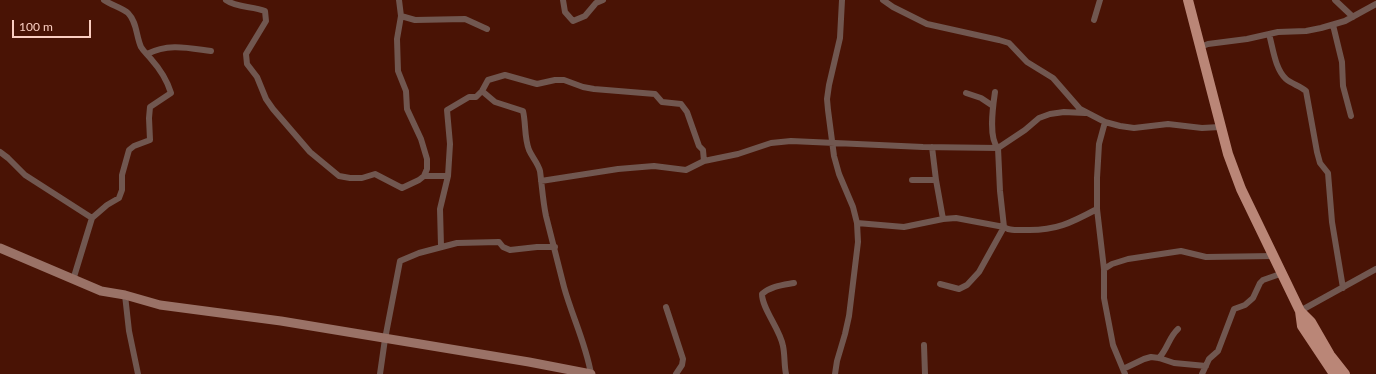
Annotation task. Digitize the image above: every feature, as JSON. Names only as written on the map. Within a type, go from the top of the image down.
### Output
[{"type":"main road","points":[[1188,0],[1220,127],[1241,189],[1283,273],[1300,311],[1302,326],[1334,374]]},
{"type":"main road","points":[[0,248],[101,291],[125,295],[160,305],[281,321],[529,362],[570,372],[591,374]]},
{"type":"main road","points":[[1300,311],[1311,322],[1330,355],[1345,374]]},
{"type":"street","points":[[73,280],[92,218],[107,205],[119,198],[122,190],[122,175],[129,150],[134,146],[150,140],[150,107],[171,93],[158,68],[140,45],[134,22],[129,14],[124,9],[118,8],[104,0]]},
{"type":"street","points":[[226,0],[232,4],[257,8],[265,11],[266,21],[246,54],[247,64],[256,78],[266,99],[310,152],[339,176],[362,178],[375,174],[402,188],[424,176],[427,169],[427,159],[421,138],[407,110],[406,91],[398,71],[397,39],[401,16],[399,0]]},
{"type":"street","points":[[563,0],[564,12],[573,21],[585,16],[596,3],[603,0]]},
{"type":"street","points":[[835,374],[849,316],[858,242],[857,223],[853,207],[834,156],[827,99],[840,38],[842,0]]},
{"type":"street","points":[[883,0],[893,7],[927,24],[1009,43],[1027,62],[1053,78],[1080,109],[1105,122],[1134,128],[1168,124],[1202,128],[1220,127]]},
{"type":"street","points":[[1094,20],[1100,0]]},
{"type":"street","points":[[1334,0],[1353,17]]},
{"type":"street","points":[[1200,47],[1214,43],[1246,39],[1278,32],[1306,31],[1333,25],[1353,17],[1376,4]]},
{"type":"street","points":[[401,16],[415,20],[465,19],[487,29]]},
{"type":"street","points":[[1333,25],[1342,62],[1343,86],[1351,116]]},
{"type":"street","points":[[1269,34],[1282,75],[1287,80],[1306,91],[1317,152],[1320,163],[1328,172],[1332,222],[1343,288]]},
{"type":"street","points":[[147,54],[166,47],[211,51]]},
{"type":"street","points":[[441,246],[440,209],[448,176],[450,144],[447,110],[469,97],[476,97],[482,91],[488,80],[505,76],[537,84],[555,80],[564,80],[583,87],[594,89],[655,94],[662,102],[681,104],[687,112],[699,146],[703,150],[704,161]]},
{"type":"street","points":[[482,91],[495,102],[523,111],[525,136],[529,149],[540,169],[546,216],[570,308],[578,327],[591,374]]},
{"type":"street","points":[[940,284],[960,289],[967,285],[979,272],[1004,227],[1000,191],[998,148],[995,144],[993,130],[993,106],[995,92]]},
{"type":"street","points":[[966,93],[981,98],[993,106]]},
{"type":"street","points":[[541,181],[618,169],[654,166],[686,170],[704,161],[738,154],[771,143],[791,141],[932,147],[998,148],[1025,130],[1039,118],[1050,114],[1064,112],[1088,114]]},
{"type":"street","points":[[1105,122],[1099,144],[1096,178],[1097,209],[1104,269],[1104,298],[1113,345],[1124,372],[1144,359],[1151,357],[1174,363],[1206,366]]},
{"type":"street","points":[[932,147],[943,219]]},
{"type":"street","points":[[0,152],[25,175],[92,218]]},
{"type":"street","points":[[424,176],[448,176]]},
{"type":"street","points":[[912,180],[936,180]]},
{"type":"street","points":[[857,223],[904,227],[943,219],[956,218],[1004,227],[1009,230],[1042,230],[1063,226],[1097,209]]},
{"type":"street","points":[[380,374],[384,339],[400,261],[419,252],[457,243],[499,242],[503,247],[510,250],[555,247]]},
{"type":"street","points":[[1104,269],[1112,264],[1128,259],[1181,251],[1206,257],[1274,256]]},
{"type":"street","points":[[1300,311],[1376,269]]},
{"type":"street","points":[[1202,374],[1209,359],[1218,351],[1234,308],[1245,304],[1253,298],[1263,280],[1283,273]]},
{"type":"street","points":[[786,374],[783,345],[774,322],[762,299],[762,294],[767,289],[794,283]]},
{"type":"street","points":[[125,295],[129,331],[138,374]]},
{"type":"street","points":[[666,307],[683,359],[682,365],[676,374]]},
{"type":"street","points":[[1159,358],[1168,346],[1172,334],[1178,329]]},
{"type":"street","points":[[924,345],[925,374]]}]
